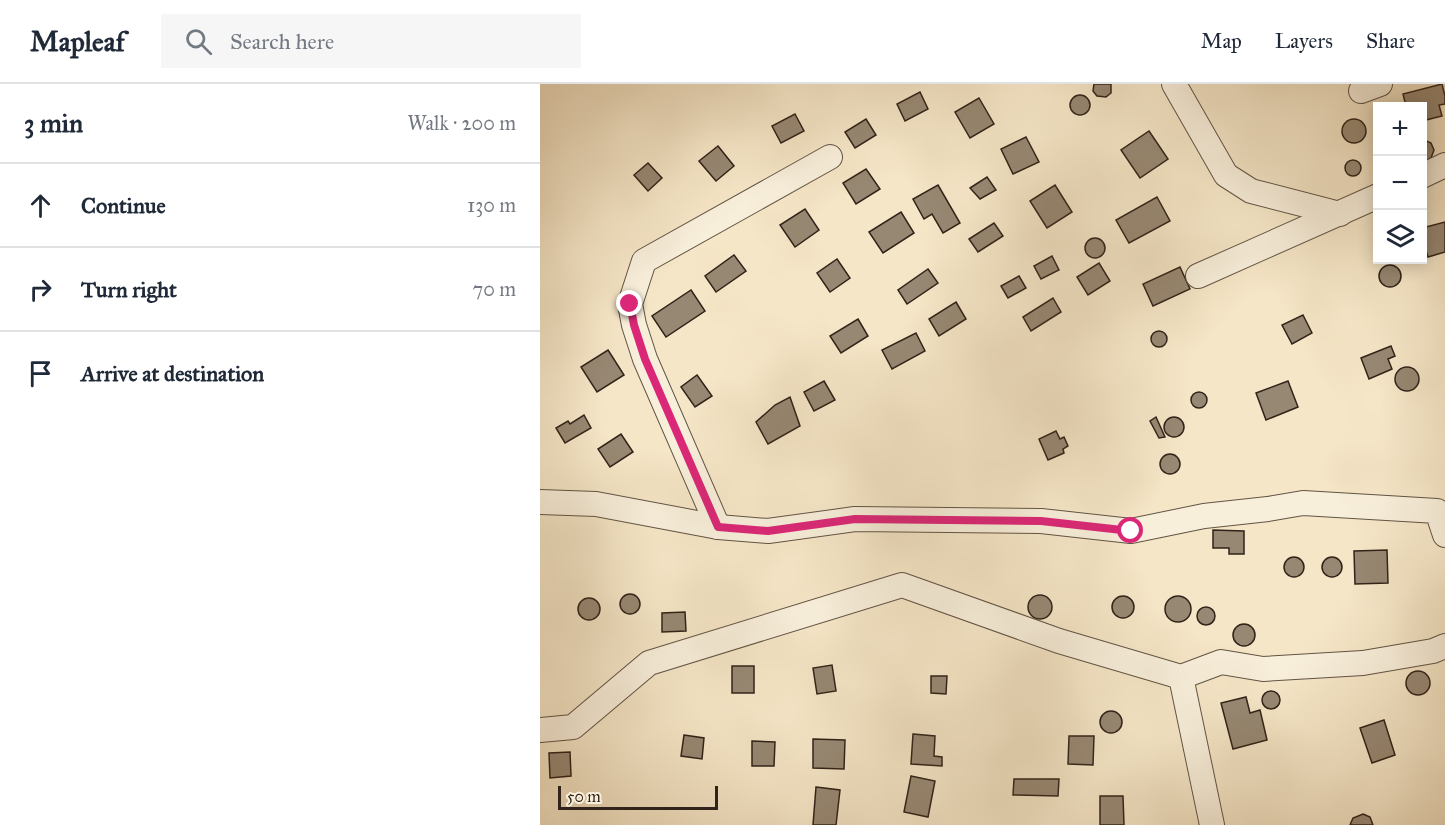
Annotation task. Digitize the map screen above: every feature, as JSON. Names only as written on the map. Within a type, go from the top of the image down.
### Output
[{"type":"street","points":[[1174,84],[1226,175],[1251,191],[1340,214]]},
{"type":"street","points":[[718,527],[645,359],[630,304],[644,261],[830,157]]},
{"type":"street","points":[[1427,174],[1445,165]]},
{"type":"street","points":[[1198,276],[1373,198]]},
{"type":"street","points":[[540,502],[596,504],[718,527],[768,531],[855,519],[1041,521],[1131,531],[1204,516],[1303,503],[1437,511],[1445,535]]},
{"type":"street","points":[[540,730],[573,728],[649,663],[902,585],[1059,641],[1181,677],[1221,662],[1263,669],[1338,665],[1414,655],[1445,646]]},
{"type":"street","points":[[1181,677],[1212,825]]},
{"type":"building","points":[[1094,84],[1111,84],[1111,93],[1106,97],[1097,96],[1093,91]]},
{"type":"building","points":[[1442,84],[1445,104],[1439,105],[1442,116],[1427,120],[1427,102],[1405,102],[1403,94]]},
{"type":"building","points":[[920,92],[928,109],[905,121],[897,104]]},
{"type":"building","points":[[1076,95],[1084,95],[1090,101],[1090,109],[1084,115],[1076,115],[1070,109],[1070,101]]},
{"type":"building","points":[[979,98],[994,124],[970,138],[955,112]]},
{"type":"building","points":[[795,114],[804,131],[781,143],[772,126]]},
{"type":"building","points":[[866,119],[876,135],[855,148],[845,132]]},
{"type":"building","points":[[1354,119],[1363,122],[1366,131],[1363,140],[1354,143],[1345,140],[1342,131],[1345,122]]},
{"type":"building","points":[[1149,131],[1168,159],[1140,178],[1121,150]]},
{"type":"building","points":[[1026,137],[1039,162],[1013,174],[1001,149]]},
{"type":"building","points":[[1427,141],[1431,143],[1434,150],[1431,158],[1427,160]]},
{"type":"building","points":[[718,146],[734,166],[716,181],[699,161]]},
{"type":"building","points":[[1353,160],[1359,162],[1361,168],[1359,174],[1353,176],[1347,174],[1345,168],[1347,162]]},
{"type":"building","points":[[648,163],[662,178],[648,191],[634,175]]},
{"type":"building","points":[[866,169],[880,189],[856,204],[843,183]]},
{"type":"building","points":[[987,177],[996,190],[980,199],[970,188]]},
{"type":"building","points":[[938,185],[960,223],[943,233],[932,214],[924,219],[913,199]]},
{"type":"building","points":[[1055,185],[1072,212],[1047,228],[1030,201]]},
{"type":"building","points":[[1157,197],[1170,221],[1129,243],[1116,220]]},
{"type":"building","points":[[805,209],[819,230],[795,247],[780,225]]},
{"type":"building","points":[[901,212],[914,233],[883,253],[869,232]]},
{"type":"building","points":[[1445,222],[1445,252],[1428,257],[1427,227]]},
{"type":"building","points":[[994,223],[1003,236],[978,252],[969,239]]},
{"type":"building","points":[[1091,238],[1099,238],[1105,244],[1105,252],[1099,258],[1091,258],[1085,252],[1085,244]]},
{"type":"building","points":[[734,255],[746,271],[716,292],[705,276]]},
{"type":"building","points":[[1052,256],[1059,270],[1041,279],[1034,266]]},
{"type":"building","points":[[837,259],[850,278],[830,292],[817,273]]},
{"type":"building","points":[[1099,263],[1110,281],[1088,295],[1077,277]]},
{"type":"building","points":[[1390,265],[1400,272],[1401,276],[1394,286],[1390,287],[1380,280],[1379,276],[1386,266]]},
{"type":"building","points":[[1180,267],[1190,289],[1153,306],[1143,284]]},
{"type":"building","points":[[928,269],[938,283],[907,304],[898,290]]},
{"type":"building","points":[[1019,276],[1026,288],[1008,298],[1001,286]]},
{"type":"building","points":[[691,290],[705,311],[666,337],[652,316]]},
{"type":"building","points":[[1053,298],[1061,312],[1031,331],[1023,317]]},
{"type":"building","points":[[956,302],[966,319],[939,336],[929,319]]},
{"type":"building","points":[[1303,315],[1312,333],[1292,344],[1282,325]]},
{"type":"building","points":[[858,319],[868,336],[841,353],[830,336]]},
{"type":"building","points":[[1156,331],[1162,331],[1167,339],[1165,345],[1156,347],[1151,342],[1151,336]]},
{"type":"building","points":[[916,333],[925,351],[892,369],[882,350]]},
{"type":"building","points":[[1391,346],[1395,356],[1388,359],[1392,369],[1369,379],[1361,358]]},
{"type":"building","points":[[608,350],[624,375],[597,392],[581,367]]},
{"type":"building","points":[[1407,367],[1416,370],[1419,379],[1416,388],[1407,391],[1398,388],[1395,379],[1398,370]]},
{"type":"building","points":[[697,375],[712,396],[695,407],[681,387]]},
{"type":"building","points":[[824,381],[835,400],[814,411],[804,392]]},
{"type":"building","points":[[1288,381],[1298,407],[1266,420],[1256,393]]},
{"type":"building","points":[[1196,392],[1202,392],[1207,400],[1205,406],[1196,408],[1191,403],[1191,397]]},
{"type":"building","points":[[790,397],[800,426],[768,444],[756,422],[775,405]]},
{"type":"building","points":[[584,415],[591,428],[565,443],[556,428],[568,421],[570,424]]},
{"type":"building","points":[[1156,417],[1165,437],[1159,438],[1150,421]]},
{"type":"building","points":[[1170,417],[1178,417],[1184,423],[1184,431],[1178,437],[1170,437],[1164,431],[1164,423]]},
{"type":"building","points":[[1056,431],[1060,439],[1064,437],[1068,446],[1063,449],[1064,453],[1048,460],[1039,439]]},
{"type":"building","points":[[621,434],[633,452],[610,467],[598,449]]},
{"type":"building","points":[[1166,454],[1174,454],[1180,460],[1180,468],[1174,474],[1166,474],[1160,468],[1160,460]]},
{"type":"building","points":[[1213,530],[1244,531],[1244,554],[1229,554],[1229,548],[1213,548]]},
{"type":"building","points":[[1387,550],[1388,583],[1355,584],[1354,551]]},
{"type":"building","points":[[1294,557],[1301,560],[1304,567],[1301,574],[1294,577],[1287,574],[1284,567],[1287,560]]},
{"type":"building","points":[[1332,557],[1339,560],[1342,567],[1339,574],[1332,577],[1325,574],[1322,567],[1325,560]]},
{"type":"building","points":[[630,594],[637,597],[640,604],[637,611],[630,614],[623,611],[620,604],[623,597]]},
{"type":"building","points":[[1040,595],[1048,599],[1052,607],[1048,615],[1040,619],[1032,615],[1028,607],[1032,599]]},
{"type":"building","points":[[1123,596],[1133,603],[1134,607],[1127,617],[1123,618],[1113,611],[1112,607],[1119,597]]},
{"type":"building","points":[[1178,596],[1187,600],[1191,609],[1187,618],[1178,622],[1169,618],[1165,609],[1169,600]]},
{"type":"building","points":[[589,598],[597,601],[600,609],[597,617],[589,620],[581,617],[578,609],[581,601]]},
{"type":"building","points":[[1202,607],[1210,607],[1215,612],[1213,623],[1202,625],[1197,620],[1197,612]]},
{"type":"building","points":[[685,612],[686,631],[662,632],[662,613]]},
{"type":"building","points":[[1244,624],[1252,627],[1255,635],[1252,643],[1244,646],[1236,643],[1233,635],[1236,627]]},
{"type":"building","points":[[832,665],[836,691],[817,694],[813,668]]},
{"type":"building","points":[[732,666],[754,666],[754,693],[732,693]]},
{"type":"building","points":[[1418,671],[1427,674],[1430,683],[1427,692],[1418,695],[1409,692],[1406,683],[1409,674]]},
{"type":"building","points":[[931,676],[947,676],[946,694],[931,693]]},
{"type":"building","points":[[1267,691],[1275,691],[1280,696],[1278,707],[1267,709],[1262,704],[1262,696]]},
{"type":"building","points":[[1246,697],[1250,713],[1260,710],[1267,740],[1233,749],[1221,703]]},
{"type":"building","points":[[1111,711],[1121,718],[1122,722],[1115,732],[1111,733],[1101,726],[1100,722],[1107,712]]},
{"type":"building","points":[[1384,720],[1395,755],[1372,763],[1360,728]]},
{"type":"building","points":[[913,734],[935,736],[934,756],[942,757],[942,766],[911,764]]},
{"type":"building","points":[[684,735],[704,738],[702,759],[681,756]]},
{"type":"building","points":[[1069,736],[1094,736],[1093,765],[1068,764]]},
{"type":"building","points":[[813,739],[845,740],[844,769],[813,768]]},
{"type":"building","points":[[752,741],[775,742],[774,766],[752,766]]},
{"type":"building","points":[[570,752],[571,776],[550,778],[549,753]]},
{"type":"building","points":[[911,776],[935,781],[928,817],[904,812]]},
{"type":"building","points":[[1014,779],[1059,779],[1058,796],[1013,795]]},
{"type":"building","points":[[816,787],[840,790],[836,825],[813,825]]},
{"type":"building","points":[[1100,796],[1123,796],[1124,825],[1100,825]]},
{"type":"building","points":[[1363,814],[1370,817],[1373,825],[1350,825],[1353,818]]},
{"type":"route","points":[[630,304],[645,359],[718,527],[768,531],[855,519],[1041,521],[1131,531]]}]
